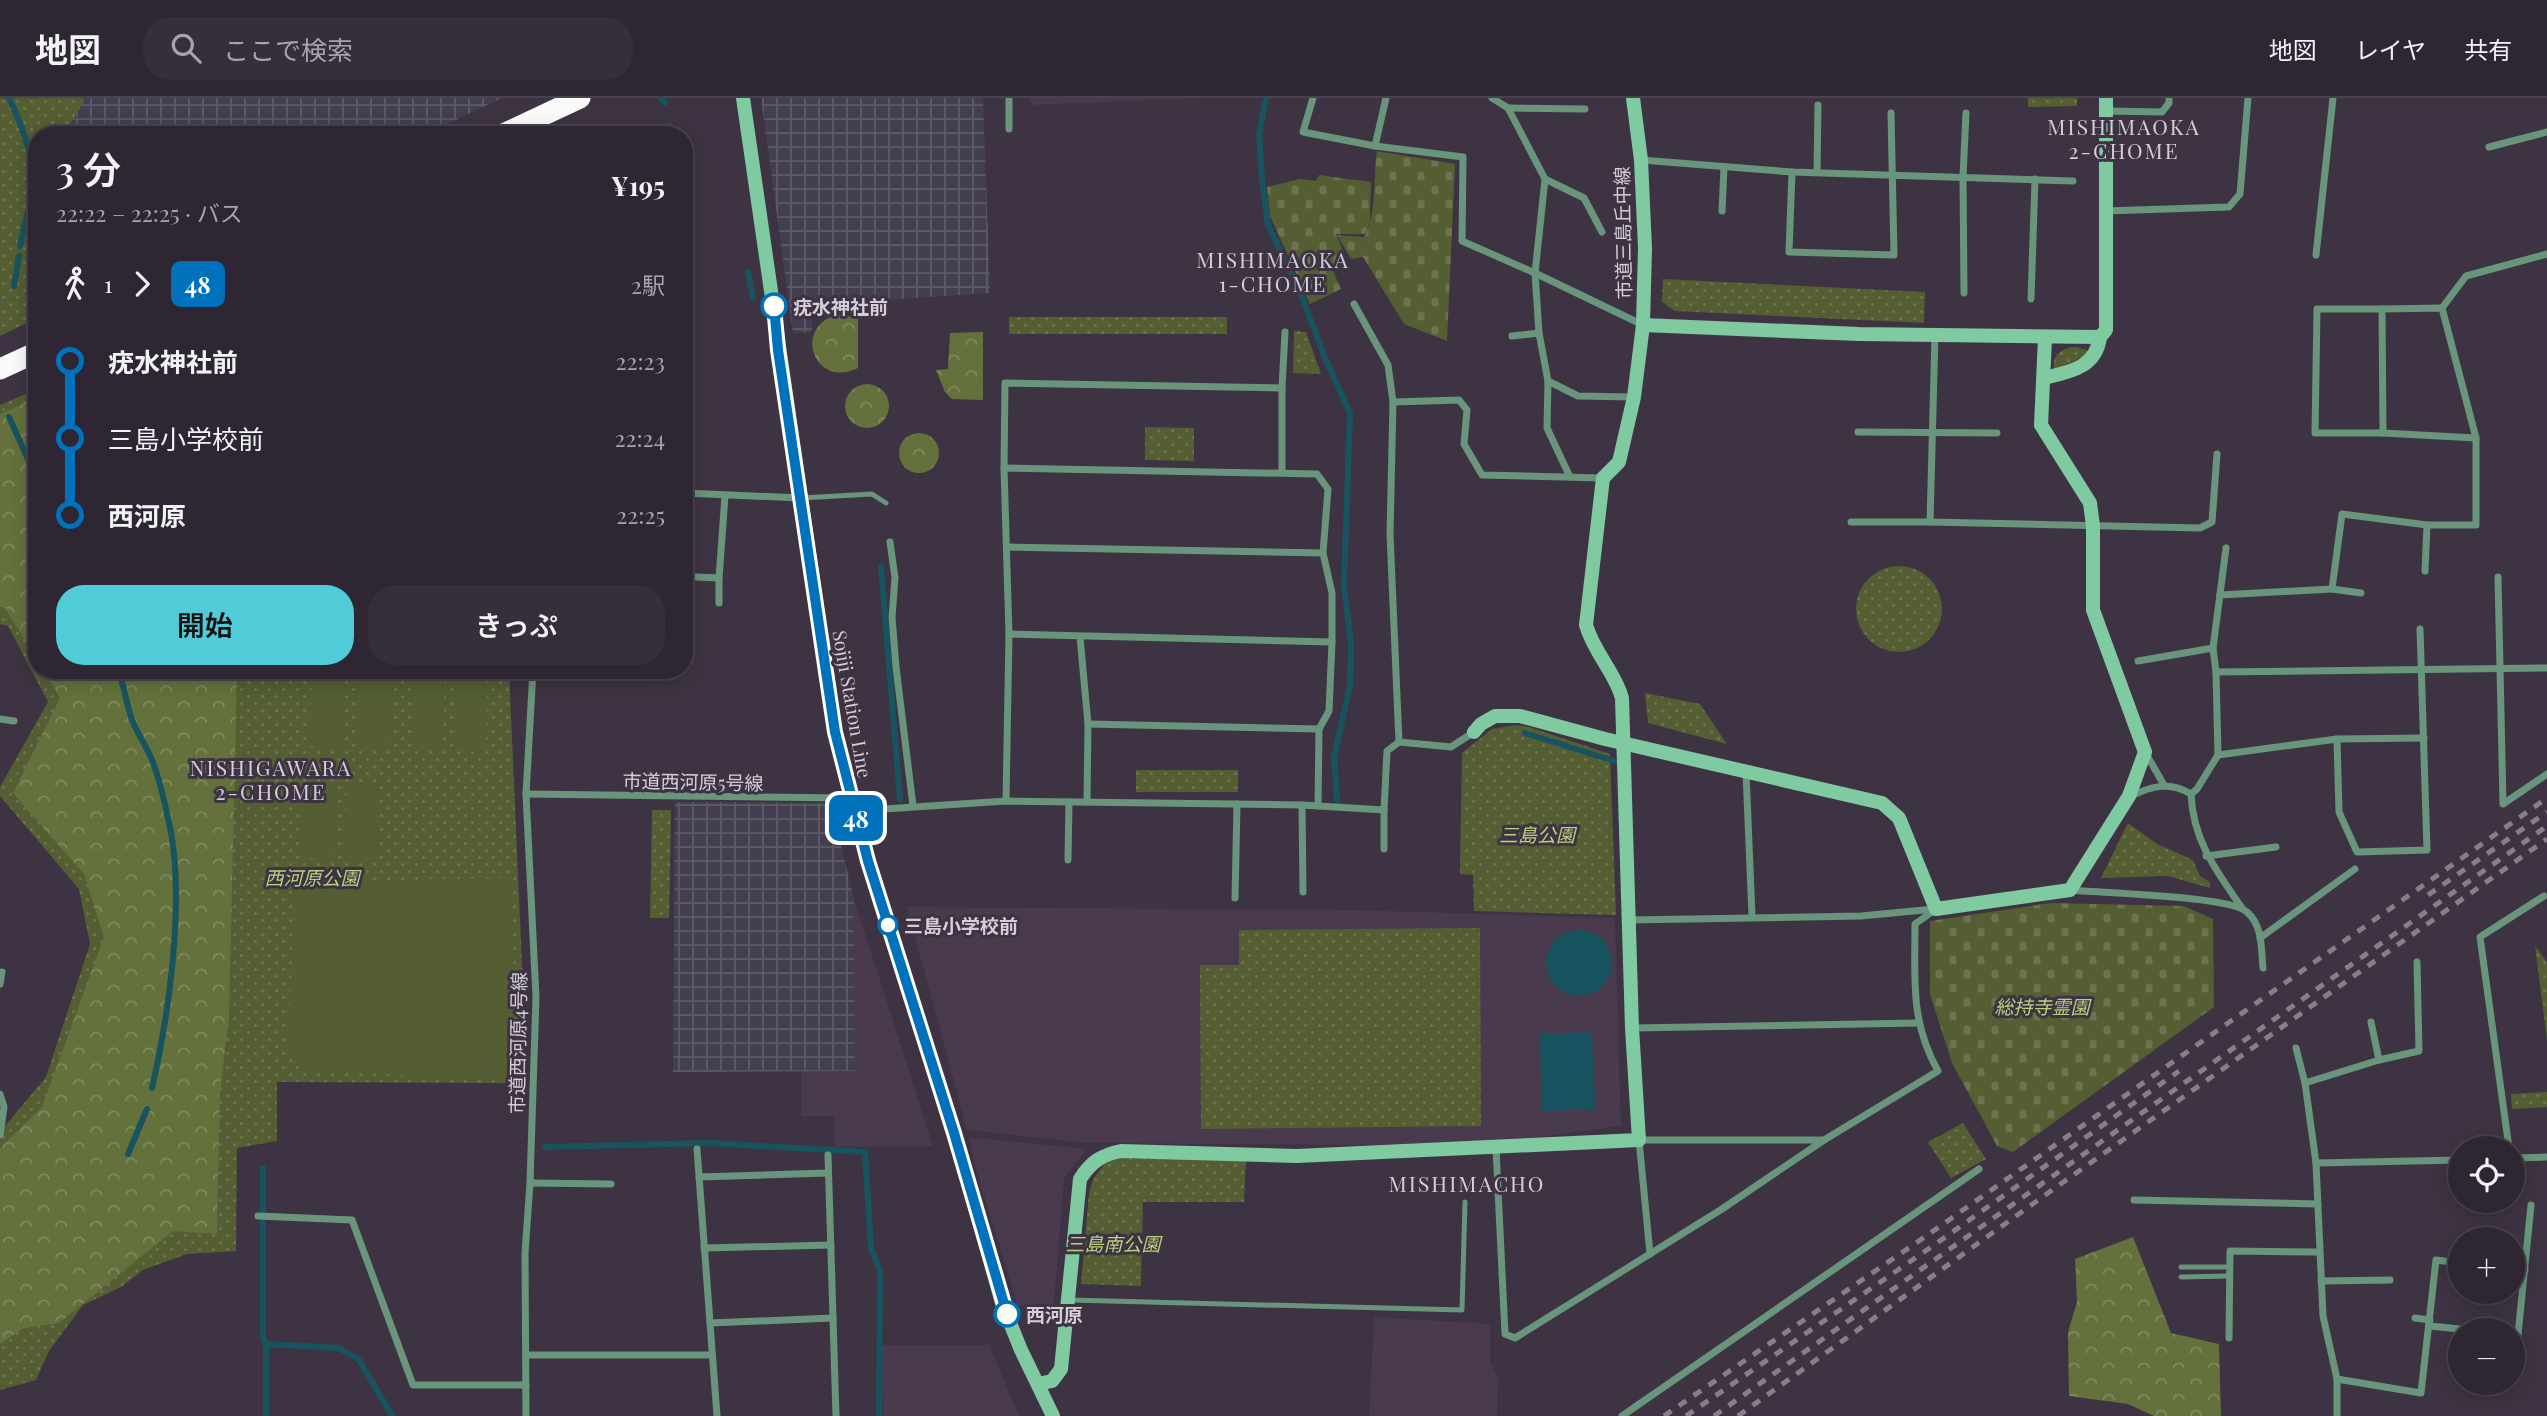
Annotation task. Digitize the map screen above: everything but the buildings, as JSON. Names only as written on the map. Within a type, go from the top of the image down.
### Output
[{"type":"highway","points":[[521,126],[580,98]]},
{"type":"highway","points":[[0,369],[28,356]]},
{"type":"street","name":"Sojiji Station Line","points":[[743,98],[835,732],[854,809],[954,1133],[1002,1303],[1053,1416]]},
{"type":"street","points":[[1009,98],[1009,129]]},
{"type":"street","points":[[1313,98],[1303,132],[1375,146],[1463,158],[1462,241],[1643,325],[2046,338],[2100,337]]},
{"type":"street","points":[[1375,146],[1386,98]]},
{"type":"street","points":[[1492,98],[1508,108],[1545,179],[1535,273],[1539,333],[1548,381],[1547,428],[1570,477]]},
{"type":"street","name":"市道三島丘中線","points":[[1603,478],[1619,462],[1634,397],[1643,325],[1645,248],[1641,160],[1633,98]]},
{"type":"street","points":[[2044,378],[2078,370],[2089,362],[2099,345],[2106,324],[2106,105],[2162,112],[2169,103],[2169,98]]},
{"type":"street","points":[[2105,211],[2229,207],[2240,194],[2248,98]]},
{"type":"street","points":[[2316,256],[2333,98]]},
{"type":"street","points":[[1817,172],[1818,105]]},
{"type":"street","points":[[1508,108],[1585,109]]},
{"type":"street","points":[[1792,172],[1789,251],[1894,256],[1891,113]]},
{"type":"street","points":[[1964,293],[1963,176],[1966,113]]},
{"type":"street","points":[[2489,147],[2547,132]]},
{"type":"street","points":[[1641,160],[1792,172],[1893,173],[2073,181]]},
{"type":"street","points":[[1722,211],[1724,167]]},
{"type":"street","points":[[1545,179],[1584,198],[1602,232]]},
{"type":"street","points":[[2031,299],[2035,179]]},
{"type":"street","points":[[2442,308],[2466,276],[2547,254]]},
{"type":"street","points":[[1354,304],[1388,365],[1393,402],[1390,534],[1399,742]]},
{"type":"street","points":[[2442,308],[2317,309],[2315,433],[2383,433],[2476,438]]},
{"type":"street","points":[[2332,589],[2342,514],[2427,525],[2476,525],[2476,438],[2442,308]]},
{"type":"street","points":[[2382,309],[2383,433]]},
{"type":"street","points":[[1282,472],[1285,332]]},
{"type":"street","points":[[1511,337],[1539,333]]},
{"type":"street","points":[[1930,522],[1935,335]]},
{"type":"street","points":[[2046,338],[2041,425],[2090,503],[2093,526],[2093,610],[2145,752],[2164,785]]},
{"type":"street","points":[[1548,381],[1578,396],[1634,397]]},
{"type":"street","points":[[1006,801],[1009,635],[1004,468],[1005,383],[1282,388]]},
{"type":"street","points":[[1393,402],[1459,400],[1467,410],[1464,444],[1482,475],[1603,478],[1586,625],[1592,644],[1619,687],[1622,698],[1632,1028],[1650,1254]]},
{"type":"street","points":[[1858,432],[1997,433]]},
{"type":"street","points":[[1851,522],[2200,528],[2212,522],[2217,454]]},
{"type":"street","points":[[1004,468],[1317,474],[1328,489],[1323,552],[1332,593],[1329,711],[1318,729],[1318,806]]},
{"type":"street","points":[[693,494],[801,498]]},
{"type":"street","points":[[719,603],[725,496]]},
{"type":"street","points":[[2425,570],[2427,525]]},
{"type":"street","points":[[890,542],[895,578],[892,617],[896,667],[913,806]]},
{"type":"street","points":[[1007,547],[1323,552]]},
{"type":"street","points":[[2191,794],[2218,755],[2213,648],[2226,548]]},
{"type":"street","points":[[696,577],[719,578]]},
{"type":"street","points":[[2498,577],[2503,804],[2547,774]]},
{"type":"street","points":[[2220,596],[2332,589],[2361,593]]},
{"type":"street","points":[[2337,739],[2339,812],[2357,852],[2427,850],[2420,629]]},
{"type":"street","points":[[1009,635],[1332,642]]},
{"type":"street","points":[[1080,637],[1088,724],[1087,802]]},
{"type":"street","points":[[2138,661],[2213,648]]},
{"type":"street","points":[[2216,672],[2547,668]]},
{"type":"street","name":"市道西河原4号線","points":[[526,1416],[525,1253],[536,997],[526,794],[532,679]]},
{"type":"street","points":[[1384,849],[1387,751],[1399,742],[1451,747],[1495,716],[1513,715],[1882,803],[1899,818],[1936,909]]},
{"type":"street","points":[[0,719],[13,721]]},
{"type":"street","points":[[1088,724],[1318,729]]},
{"type":"street","points":[[2218,755],[2337,739],[2424,738]]},
{"type":"street","points":[[2070,890],[2129,796],[2145,752]]},
{"type":"street","points":[[1746,772],[1752,916]]},
{"type":"street","points":[[2129,796],[2164,785],[2180,787],[2191,794]]},
{"type":"street","name":"市道西河原5号線","points":[[526,794],[844,798],[854,809]]},
{"type":"street","points":[[2191,794],[2193,812],[2206,856],[2242,908],[2258,926],[2263,968]]},
{"type":"street","points":[[854,809],[1006,801],[1302,805],[1384,810]]},
{"type":"street","points":[[1068,860],[1069,802]]},
{"type":"street","points":[[1235,898],[1237,804]]},
{"type":"street","points":[[1302,805],[1303,892]]},
{"type":"street","points":[[2206,856],[2276,847]]},
{"type":"street","points":[[2260,938],[2354,869]]},
{"type":"street","points":[[1629,920],[1861,916],[1936,909],[2070,890],[2127,895],[2158,894],[2242,908]]},
{"type":"street","points":[[2507,1136],[2480,937],[2544,896]]},
{"type":"street","points":[[1496,1148],[1505,1334],[1515,1338],[1650,1254],[1824,1140],[1938,1071],[1918,1023],[1915,1007],[1915,924],[1936,909]]},
{"type":"street","points":[[2305,1083],[2379,1060],[2419,1051],[2417,962]]},
{"type":"street","points":[[0,985],[2,972]]},
{"type":"street","points":[[2371,1022],[2379,1060]]},
{"type":"street","points":[[1632,1028],[1918,1023]]},
{"type":"street","points":[[2296,1048],[2305,1083],[2316,1163],[2323,1316],[2337,1379],[2337,1416]]},
{"type":"street","points":[[0,1094],[4,1107],[0,1135]]},
{"type":"street","points":[[1038,1384],[1052,1381],[1061,1369],[1080,1179],[1089,1165],[1102,1155],[1121,1151],[1297,1156],[1639,1140],[1824,1140]]},
{"type":"street","points":[[697,1149],[717,1416]]},
{"type":"street","points":[[828,1155],[836,1416]]},
{"type":"street","points":[[2525,1158],[2547,1157]]},
{"type":"street","points":[[2316,1163],[2448,1160]]},
{"type":"street","points":[[1622,1416],[1979,1169]]},
{"type":"street","points":[[699,1177],[828,1173]]},
{"type":"street","points":[[530,1183],[611,1184]]},
{"type":"street","points":[[2134,1200],[2318,1204]]},
{"type":"street","points":[[2525,1270],[2531,1205]]},
{"type":"street","points":[[258,1216],[352,1220],[412,1385],[526,1385]]},
{"type":"street","points":[[704,1248],[831,1245]]},
{"type":"street","points":[[2229,1338],[2230,1251],[2319,1252]]},
{"type":"street","points":[[2337,1379],[2421,1392],[2436,1260],[2448,1262]]},
{"type":"street","points":[[2321,1281],[2390,1280]]},
{"type":"street","points":[[710,1323],[833,1318]]},
{"type":"street","points":[[2415,1318],[2448,1326]]},
{"type":"street","points":[[526,1355],[712,1355]]},
{"type":"lane","points":[[801,498],[872,494],[887,503]]},
{"type":"lane","points":[[1067,1300],[1462,1310],[1465,1202]]},
{"type":"lane","points":[[2182,1267],[2229,1267]]},
{"type":"lane","points":[[2182,1277],[2229,1276]]},
{"type":"shaded area","points":[[84,98],[502,98],[443,126],[70,126]]},
{"type":"shaded area","points":[[761,98],[983,98],[990,293],[811,305],[812,332],[793,333]]},
{"type":"shaded area","points":[[1028,98],[1198,98],[1032,105]]},
{"type":"shaded area","points":[[675,802],[831,803],[854,899],[855,1071],[673,1072]]},
{"type":"shaded area","points":[[854,899],[933,1146],[835,1147],[834,1116],[801,1116],[801,1070],[855,1070]]},
{"type":"shaded area","points":[[907,907],[1351,910],[1615,918],[1621,1126],[1514,1140],[1379,1145],[1087,1143],[967,1130]]},
{"type":"shaded area","points":[[969,1137],[1086,1149],[1064,1179],[1054,1304],[1018,1306],[975,1166]]},
{"type":"shaded area","points":[[1374,1317],[1490,1324],[1490,1362],[1498,1377],[1497,1416],[1369,1416]]},
{"type":"shaded area","points":[[881,1345],[989,1345],[1019,1416],[883,1416]]},
{"type":"green space","points":[[0,98],[83,98],[84,101],[69,126],[28,126],[28,322],[0,336]]},
{"type":"green space","points":[[2028,98],[2077,98],[2077,106],[2028,107]]},
{"type":"green space","points":[[1377,151],[1455,164],[1447,341],[1404,324],[1363,257],[1351,259],[1337,235],[1364,237],[1373,207]]},
{"type":"green space","points":[[1319,175],[1371,182],[1370,222],[1365,234],[1336,234],[1348,263],[1333,271],[1341,289],[1310,304],[1270,216],[1267,187],[1300,179],[1316,181]]},
{"type":"green space","points":[[1663,279],[1925,292],[1924,323],[1675,311],[1662,302]]},
{"type":"green space","points":[[839,314],[858,319],[858,368],[843,372],[830,371],[820,364],[814,354],[812,342],[824,321]]},
{"type":"green space","points":[[1009,317],[1227,317],[1227,334],[1009,334]]},
{"type":"green space","points":[[1294,331],[1306,332],[1321,374],[1293,373]]},
{"type":"green space","points":[[983,332],[983,400],[952,399],[945,392],[936,370],[948,369],[950,333]]},
{"type":"green space","points":[[2076,347],[2087,350],[2088,355],[2054,370],[2056,356],[2066,349]]},
{"type":"green space","points":[[867,384],[876,385],[883,390],[888,397],[888,415],[883,422],[876,427],[867,428],[858,427],[851,422],[846,415],[845,406],[846,397],[851,390],[858,385]]},
{"type":"green space","name":"西河原公園","points":[[28,393],[28,664],[8,626],[0,624],[0,405]]},
{"type":"green space","points":[[28,402],[28,645],[5,608],[0,607],[0,414]]},
{"type":"green space","points":[[1145,427],[1194,428],[1194,461],[1145,460]]},
{"type":"green space","points":[[919,433],[933,439],[939,453],[933,467],[919,473],[905,467],[899,453],[905,439]]},
{"type":"green space","points":[[1899,566],[1923,573],[1935,585],[1942,609],[1935,633],[1923,645],[1899,652],[1875,645],[1863,633],[1856,609],[1863,585],[1875,573]]},
{"type":"green space","name":"西河原公園","points":[[36,679],[509,679],[524,1010],[524,1083],[277,1082],[277,1141],[237,1148],[236,1251],[187,1254],[143,1270],[121,1287],[83,1305],[49,1351],[36,1380],[0,1390],[0,1132],[46,1077],[90,944],[79,889],[0,796],[0,787],[48,702]]},
{"type":"green space","points":[[48,679],[237,679],[229,1017],[220,1091],[217,1234],[173,1231],[59,1323],[24,1328],[0,1344],[0,1148],[42,1107],[104,937],[84,874],[13,793],[60,698]]},
{"type":"green space","points":[[312,679],[344,679],[341,747],[310,746]]},
{"type":"green space","points":[[360,679],[391,679],[389,748],[358,747]]},
{"type":"green space","points":[[414,679],[445,679],[443,750],[412,749]]},
{"type":"green space","points":[[456,679],[487,679],[486,752],[454,751]]},
{"type":"green space","points":[[1645,693],[1700,704],[1727,744],[1648,723]]},
{"type":"green space","name":"三島公園","points":[[1516,725],[1610,754],[1616,915],[1474,911],[1473,875],[1460,874],[1462,753],[1492,729]]},
{"type":"green space","points":[[1136,770],[1238,770],[1238,792],[1136,792]]},
{"type":"green space","points":[[304,783],[335,784],[333,859],[301,858]]},
{"type":"green space","points":[[347,785],[378,786],[376,861],[344,860]]},
{"type":"green space","points":[[652,810],[671,810],[669,918],[650,918]]},
{"type":"green space","points":[[2128,823],[2157,844],[2193,860],[2200,876],[2210,882],[2210,888],[2168,876],[2101,878]]},
{"type":"green space","points":[[509,878],[514,976],[514,1075],[486,1078],[302,1071],[288,1053],[295,882]]},
{"type":"green space","name":"総持寺霊園","points":[[2050,903],[2184,906],[2213,919],[2214,1007],[2013,1152],[1997,1146],[1952,1063],[1930,994],[1930,921]]},
{"type":"green space","points":[[1480,928],[1481,1126],[1201,1129],[1200,965],[1239,965],[1239,930]]},
{"type":"green space","points":[[2535,946],[2547,962],[2547,1040]]},
{"type":"green space","points":[[2547,1092],[2547,1107],[2512,1109],[2511,1094]]},
{"type":"green space","points":[[1963,1123],[1986,1159],[1951,1178],[1928,1142]]},
{"type":"green space","name":"三島南公園","points":[[1124,1158],[1246,1160],[1244,1202],[1143,1202],[1141,1286],[1081,1284],[1089,1193],[1093,1179],[1107,1161]]},
{"type":"green space","points":[[2133,1237],[2171,1333],[2219,1344],[2221,1416],[2154,1416],[2128,1404],[2069,1396],[2068,1332],[2077,1302],[2075,1259]]},
{"type":"water","points":[[1585,930],[1603,939],[1610,950],[1610,976],[1603,987],[1592,994],[1573,996],[1555,987],[1548,976],[1546,957],[1555,939],[1566,932]]},
{"type":"water","points":[[1592,1032],[1595,1109],[1542,1111],[1540,1034]]},
{"type":"waterway","points":[[9,98],[28,148]]},
{"type":"waterway","points":[[661,98],[665,103]]},
{"type":"waterway","points":[[1266,98],[1259,134],[1268,225],[1301,294],[1325,358],[1350,413],[1344,585],[1351,643],[1350,686],[1334,756],[1337,800]]},
{"type":"waterway","points":[[20,246],[28,210]]},
{"type":"waterway","points":[[14,286],[19,256]]},
{"type":"waterway","points":[[748,272],[753,298]]},
{"type":"waterway","points":[[9,417],[28,459]]},
{"type":"waterway","points":[[881,567],[900,799]]},
{"type":"waterway","points":[[121,679],[131,717],[150,754],[158,777],[175,861],[173,960],[164,1028],[152,1088]]},
{"type":"waterway","points":[[1525,733],[1614,761]]},
{"type":"waterway","points":[[128,1154],[147,1109]]},
{"type":"waterway","points":[[545,1147],[710,1143],[865,1152],[871,1248],[880,1271],[879,1416]]},
{"type":"waterway","points":[[263,1168],[266,1416]]},
{"type":"waterway","points":[[266,1344],[339,1348],[359,1360],[392,1416]]},
{"type":"railway","points":[[1664,1416],[1929,1234],[2547,798]]},
{"type":"railway","points":[[2428,895],[2547,812]]},
{"type":"railway","points":[[1714,1416],[2547,826]]},
{"type":"railway","points":[[1738,1416],[2547,839]]},
{"type":"railway","points":[[1686,1416],[1937,1243],[2179,1071]]},
{"type":"bus line","name":"48","points":[[774,306],[778,350],[835,732],[868,861],[954,1133],[1007,1314]]},
{"type":"place","name":"疣水神社前","points":[[774,306]]},
{"type":"place","name":"三島小学校前","points":[[888,925]]},
{"type":"place","name":"西河原","points":[[1007,1314]]},
{"type":"district","name":"MISHIMAOKA 2-CHOME","points":[[2124,138]]},
{"type":"district","name":"MISHIMAOKA 1-CHOME","points":[[1273,271]]},
{"type":"district","name":"NISHIGAWARA 2-CHOME","points":[[271,779]]},
{"type":"district","name":"MISHIMACHO","points":[[1467,1183]]}]
